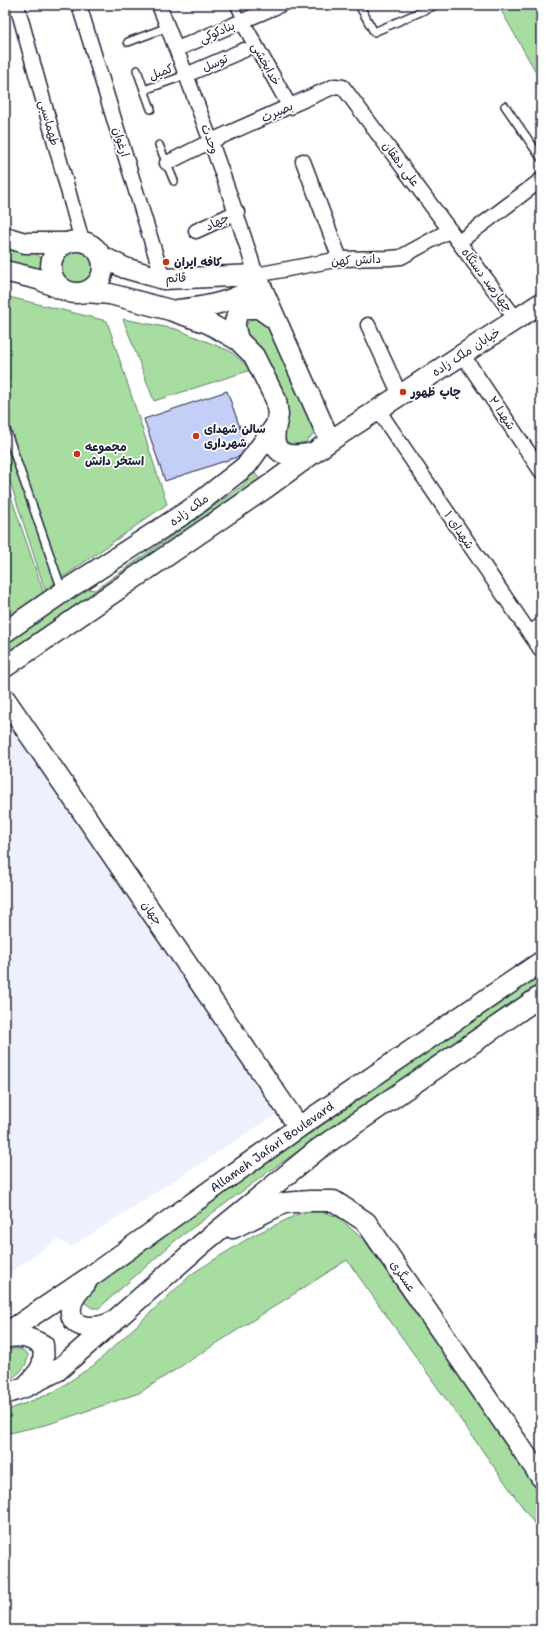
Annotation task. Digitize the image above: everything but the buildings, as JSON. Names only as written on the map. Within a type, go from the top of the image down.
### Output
[{"type":"main road","points":[[5,237],[25,243],[73,242],[90,244],[101,256],[103,273],[97,285],[86,292]]},
{"type":"main road","points":[[61,289],[53,278],[50,265],[58,248],[73,242]]},
{"type":"main road","name":"قائم","points":[[101,256],[125,268],[163,280],[258,280]]},
{"type":"main road","points":[[5,272],[38,279],[69,293],[77,294],[86,292],[110,294],[208,322],[238,340],[254,356],[276,400],[278,415],[274,442],[277,448],[284,454],[295,456],[313,453]]},
{"type":"main road","points":[[170,310],[198,308],[238,297],[258,280],[330,441]]},
{"type":"main road","name":"خیابان ملک زاده","points":[[330,441],[541,302]]},
{"type":"main road","points":[[238,340],[234,324],[237,315],[244,308],[259,308],[276,320]]},
{"type":"main road","name":"ملک زاده","points":[[5,632],[63,592],[191,509],[247,465],[276,425]]},
{"type":"main road","name":"ملک زاده","points":[[5,667],[268,487],[330,441]]},
{"type":"main road","points":[[247,465],[257,466],[265,474],[268,487]]},
{"type":"main road","name":"جهان","points":[[5,699],[300,1127]]},
{"type":"main road","name":"Allameh Jafari Boulevard","points":[[5,1334],[91,1276],[300,1127],[541,962]]},
{"type":"main road","points":[[5,1394],[25,1387],[57,1370],[116,1320],[203,1242],[317,1150],[353,1127],[541,996]]},
{"type":"main road","name":"عسگری","points":[[203,1242],[284,1203],[334,1201],[366,1222],[541,1477]]},
{"type":"main road","points":[[91,1276],[74,1298],[71,1308],[72,1317],[77,1323],[87,1328],[103,1327],[116,1320]]},
{"type":"main road","points":[[5,1338],[15,1336],[30,1338],[42,1345],[45,1361],[38,1373],[25,1387]]},
{"type":"street","name":"طهماسبی","points":[[17,5],[73,242]]},
{"type":"street","name":"ارغوان","points":[[79,5],[163,280]]},
{"type":"street","name":"وحدت","points":[[159,5],[177,49],[237,212],[258,280]]},
{"type":"street","name":"بنادکوکی","points":[[177,49],[280,5]]},
{"type":"street","name":"خدابخشی","points":[[242,21],[290,107]]},
{"type":"street","name":"توسل","points":[[186,75],[244,50]]},
{"type":"street","name":"بصیرت","points":[[167,163],[211,141],[335,86],[343,87]]},
{"type":"street","name":"علی دهقان","points":[[343,87],[459,242]]},
{"type":"street","points":[[303,161],[340,259]]},
{"type":"street","points":[[459,242],[541,180]]},
{"type":"street","name":"جهاد","points":[[196,231],[237,212]]},
{"type":"street","name":"دانش کهن","points":[[258,280],[340,259],[390,258],[401,256],[450,230]]},
{"type":"street","name":"چهارصد دستگاه","points":[[459,242],[516,319]]},
{"type":"street","points":[[368,325],[400,395]]},
{"type":"street","name":"شهدا ۲","points":[[462,354],[541,471]]},
{"type":"street","name":"شهدای ۱","points":[[378,410],[535,629],[541,650]]},
{"type":"lane","points":[[234,5],[242,21]]},
{"type":"lane","points":[[359,5],[374,32],[436,5]]},
{"type":"lane","points":[[128,42],[168,27]]},
{"type":"lane","points":[[137,70],[151,109]]},
{"type":"lane","name":"کمیل","points":[[144,90],[186,75]]},
{"type":"lane","points":[[505,106],[541,158]]},
{"type":"lane","points":[[159,145],[174,181]]},
{"type":"lane","points":[[5,427],[63,592]]},
{"type":"shaded area","points":[[5,718],[277,1114],[71,1247],[58,1239],[5,1276]]},
{"type":"green space","points":[[498,5],[541,5],[541,81]]},
{"type":"green space","points":[[72,243],[82,243],[94,250],[101,262],[101,272],[94,284],[82,291],[72,291],[64,287],[57,280],[53,272],[53,262],[57,254],[64,247]]},
{"type":"green space","points":[[17,248],[27,250],[42,258],[43,267],[39,272],[13,267],[8,261],[8,254],[11,250]]},
{"type":"green space","name":"مجموعه استخر دانش","points":[[5,296],[107,321],[167,504],[45,590],[5,466]]},
{"type":"green space","points":[[257,317],[268,326],[317,430],[306,442],[292,445],[285,440],[287,413],[244,333],[248,322]]},
{"type":"green space","points":[[123,319],[176,329],[230,351],[251,370],[154,401]]},
{"type":"green space","points":[[254,472],[263,483],[5,656],[5,641],[84,588],[95,590],[242,486]]},
{"type":"green space","points":[[5,479],[44,594],[5,620]]},
{"type":"green space","points":[[541,973],[541,982],[264,1175],[176,1240],[99,1308],[92,1308],[85,1303],[84,1297],[107,1275],[147,1249],[259,1169]]},
{"type":"green space","points":[[311,1208],[338,1217],[365,1241],[541,1495],[541,1533],[347,1260],[139,1393],[49,1424],[5,1434],[5,1411],[52,1393],[94,1365],[193,1273],[252,1236]]},
{"type":"green space","points":[[10,1349],[21,1349],[28,1354],[28,1359],[21,1371],[14,1377],[5,1381],[5,1351]]},
{"type":"place","name":"کافه ایران","points":[[166,262]]},
{"type":"place","name":"چاپ ظهور","points":[[403,392]]},
{"type":"place","name":"سالن شهدای شهرداری","points":[[196,436]]},
{"type":"place","name":"مجموعه استخر دانش","points":[[77,454]]}]
